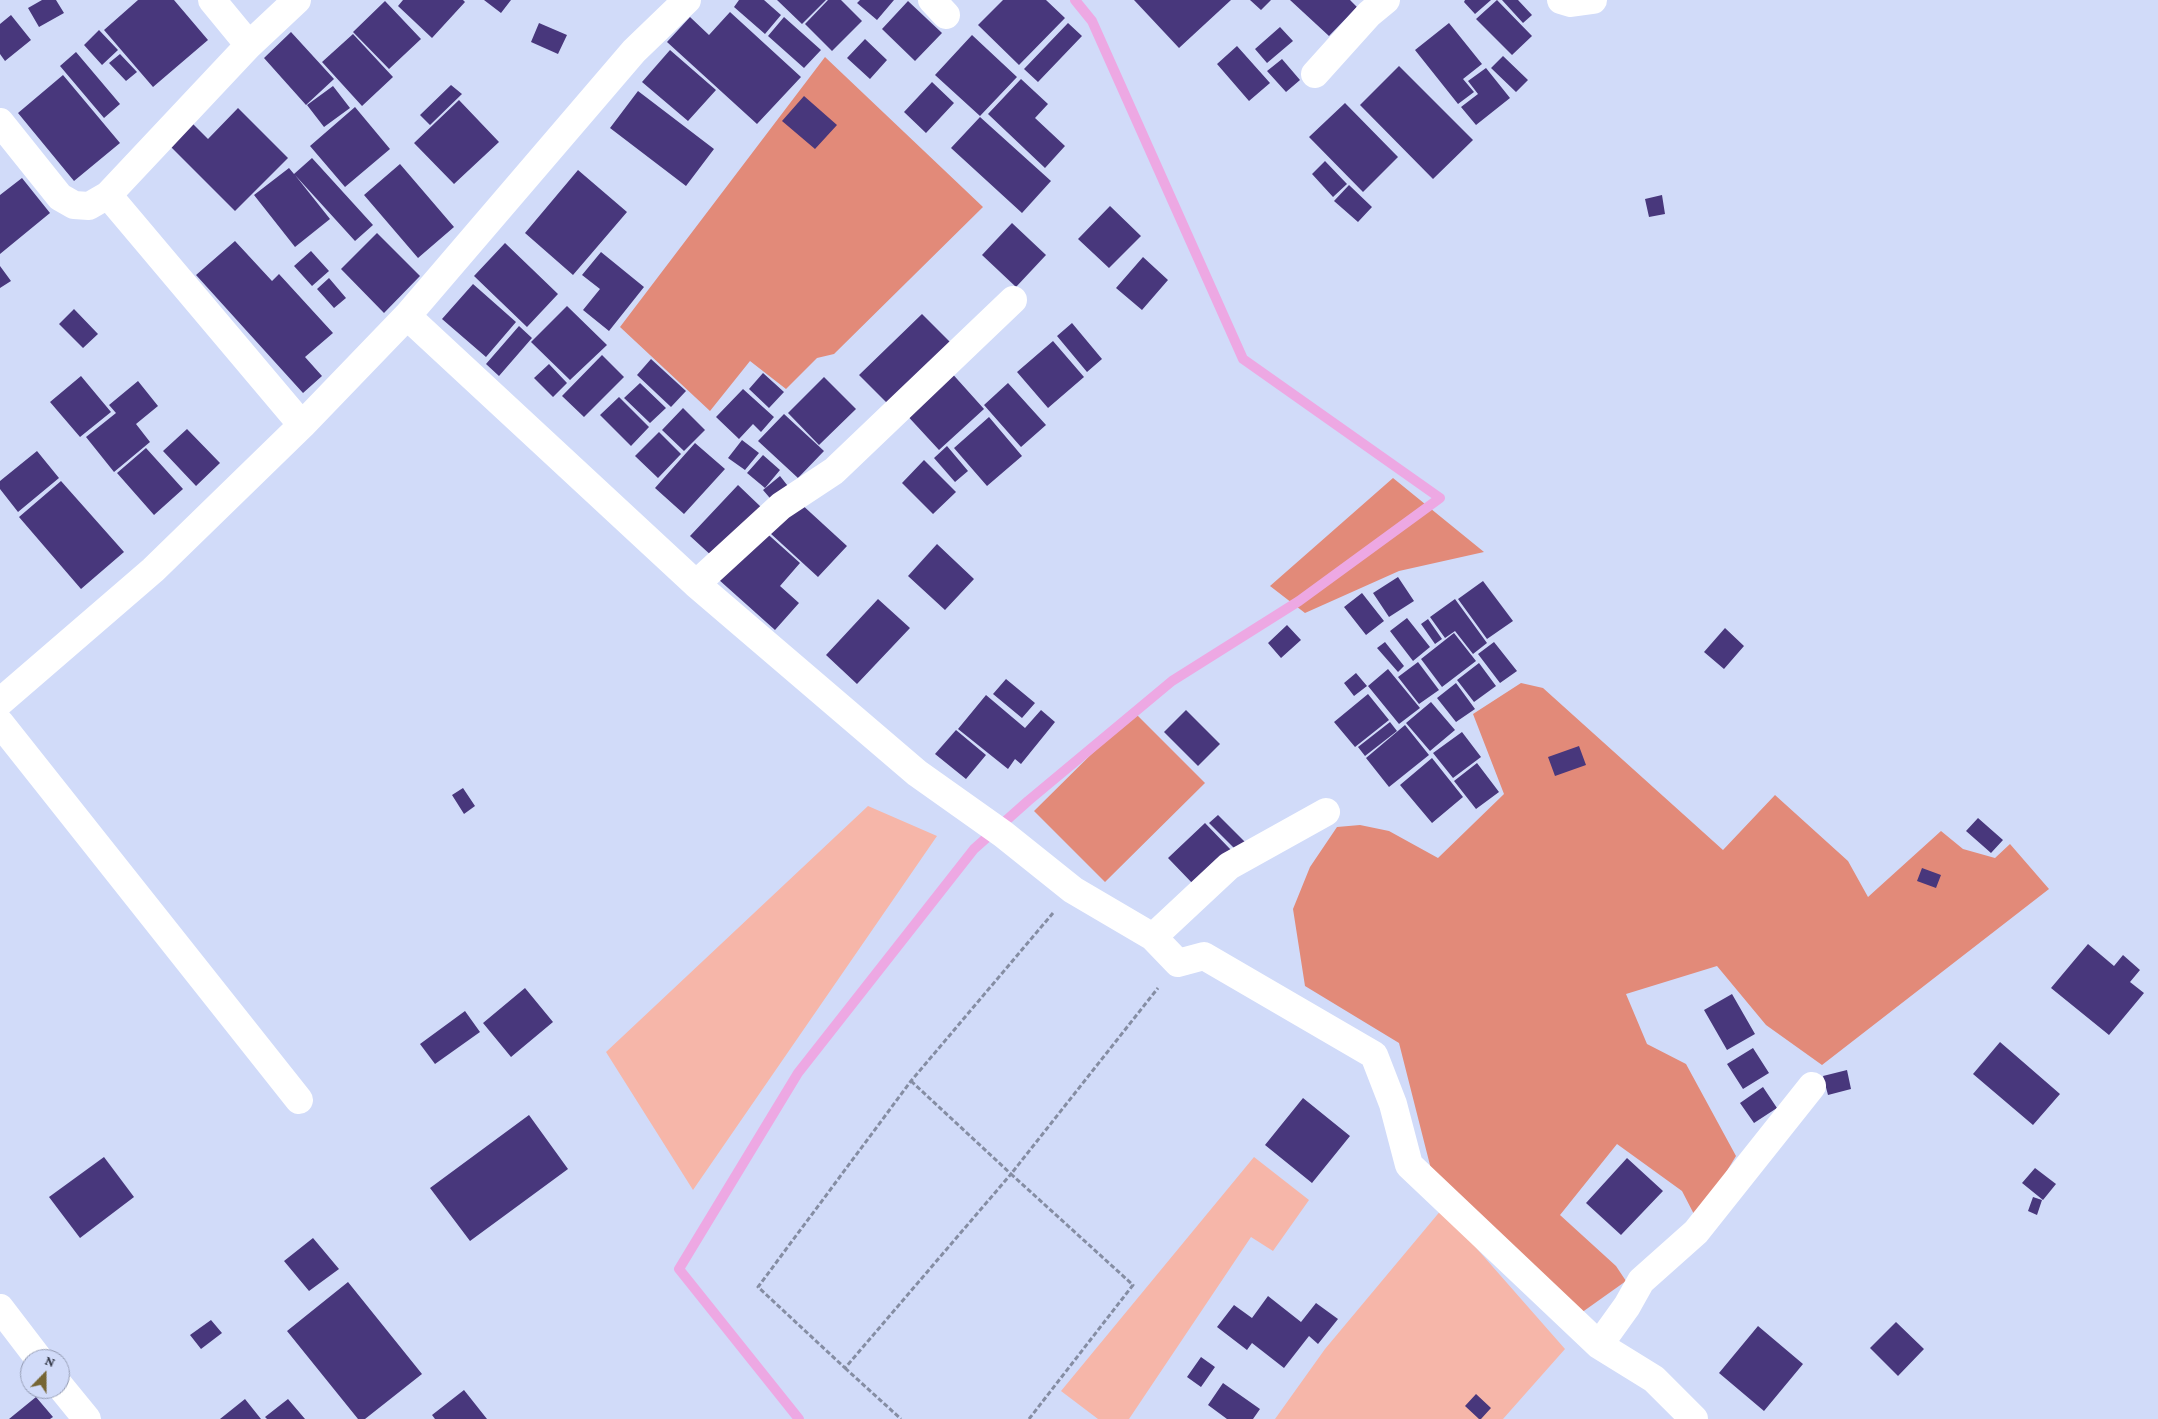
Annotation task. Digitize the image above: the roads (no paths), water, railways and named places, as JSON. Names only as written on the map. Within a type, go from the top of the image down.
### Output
[{"type":"street","points":[[212,0],[249,45]]},
{"type":"street","points":[[0,122],[60,197],[74,206],[89,206],[108,195],[249,45],[297,0]]},
{"type":"street","points":[[1561,0],[1571,3],[1593,0]]},
{"type":"street","points":[[0,702],[153,570],[302,426],[407,316],[634,51],[679,2]]},
{"type":"street","points":[[1315,74],[1370,5]]},
{"type":"street","points":[[108,195],[302,426]]},
{"type":"street","points":[[696,584],[781,506],[834,471],[1013,300]]},
{"type":"street","points":[[407,316],[696,584],[917,773],[992,827],[1072,890],[1153,937],[1178,962],[1204,956],[1374,1055],[1393,1104],[1409,1165],[1600,1345],[1654,1379],[1694,1419]]},
{"type":"street","points":[[0,723],[299,1100]]},
{"type":"street","points":[[1153,937],[1229,866],[1326,812]]},
{"type":"street","points":[[1600,1345],[1627,1306],[1641,1281],[1696,1232],[1812,1086]]},
{"type":"street","points":[[0,1308],[31,1349]]},
{"type":"street","points":[[70,1398],[87,1419]]},
{"type":"waterway","points":[[799,1419],[679,1269],[798,1073],[974,849],[1028,801],[1172,681],[1299,601],[1440,498],[1243,359],[1092,21],[1075,0]]}]
